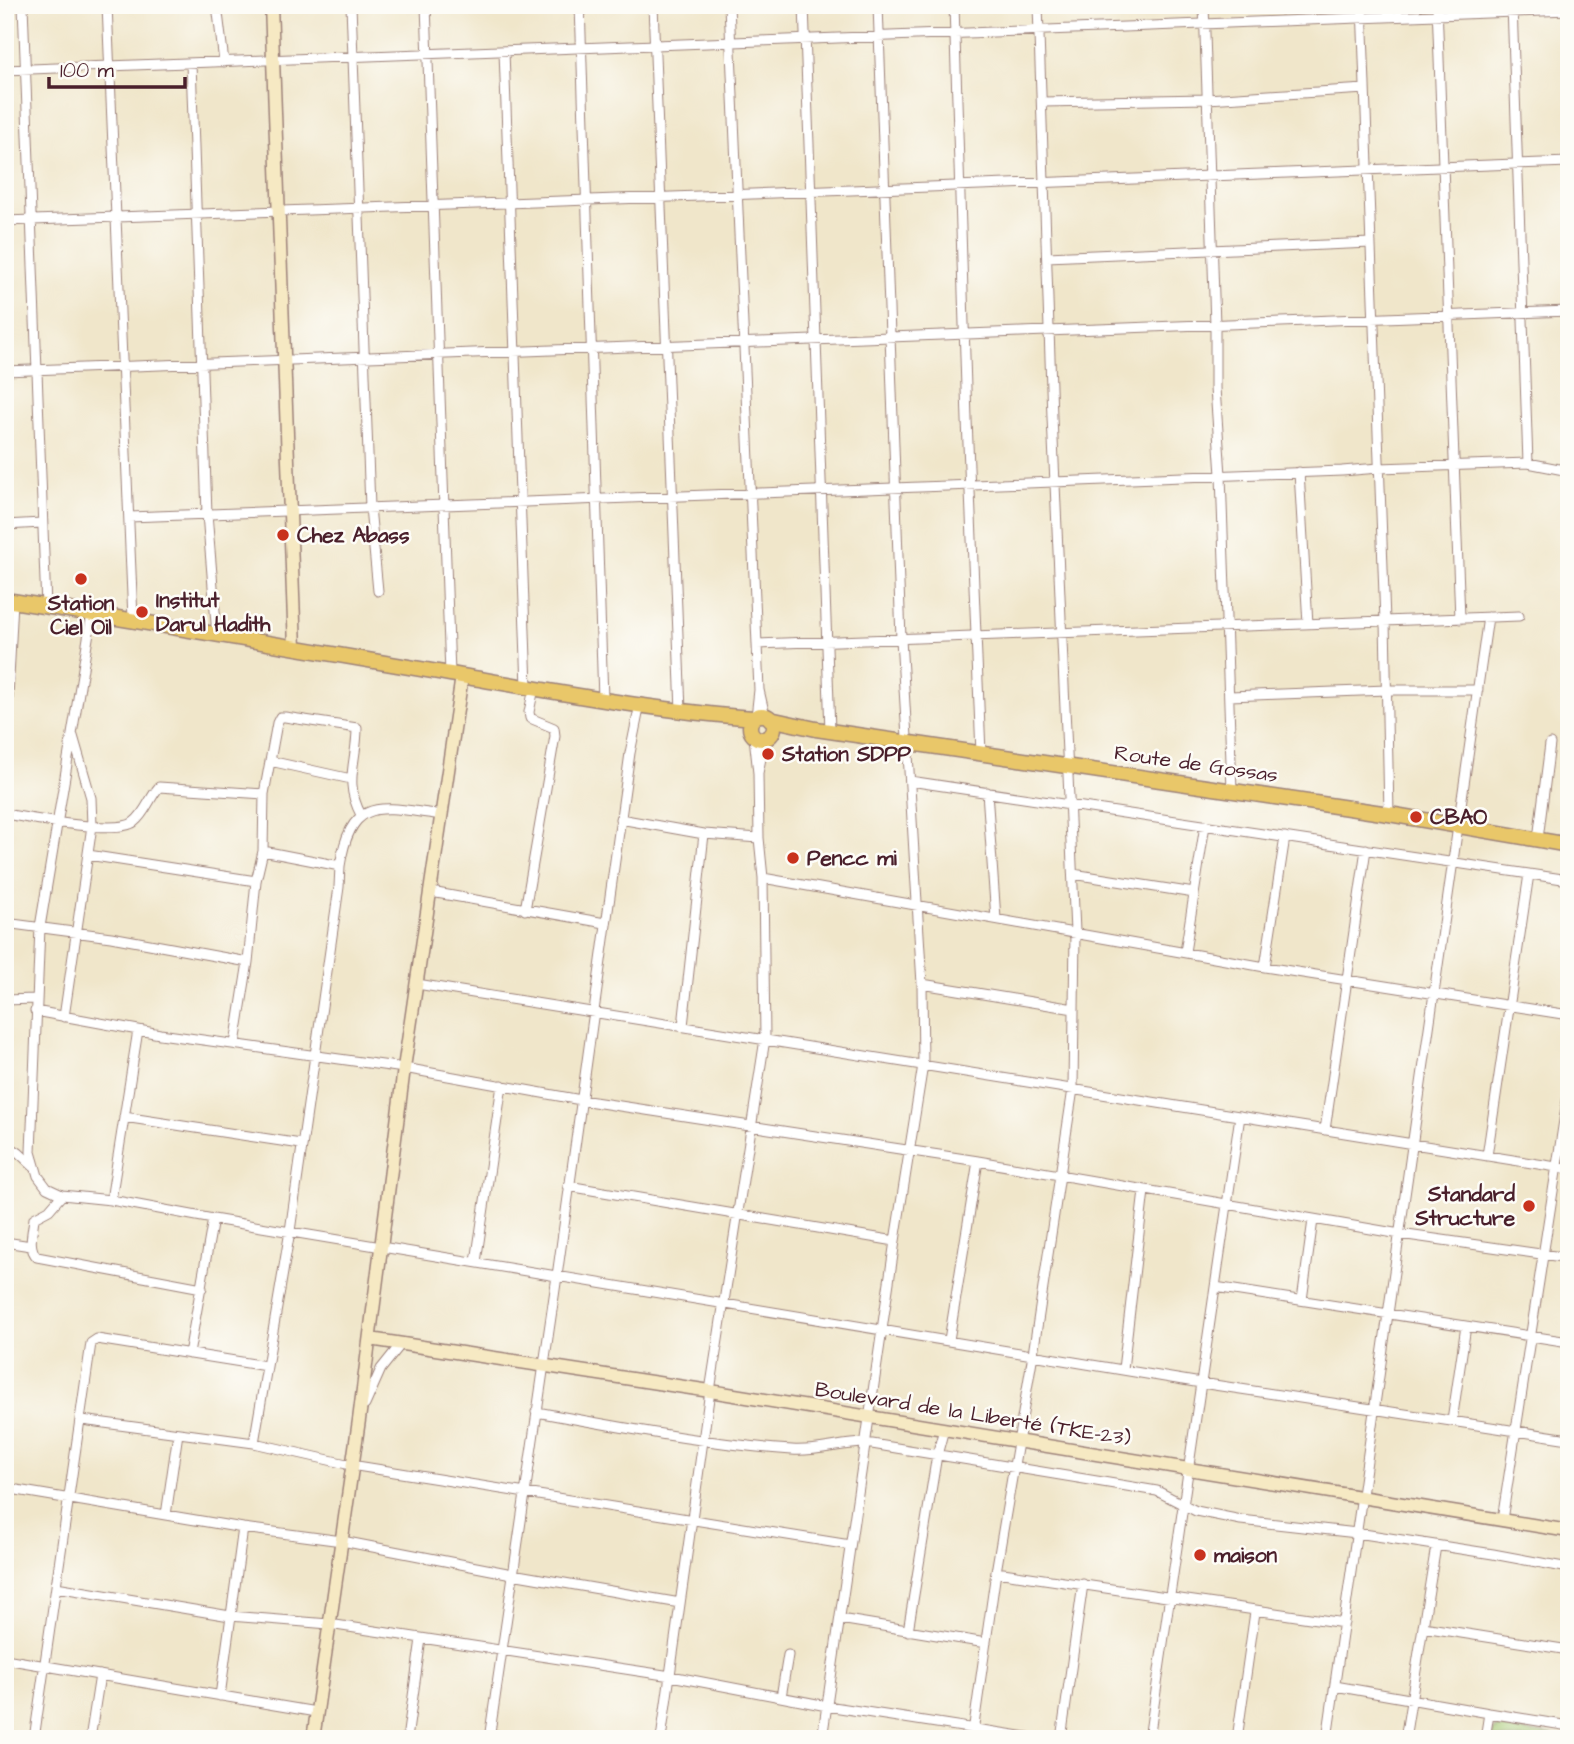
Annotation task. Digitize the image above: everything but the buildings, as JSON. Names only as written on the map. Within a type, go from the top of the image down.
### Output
[{"type":"main road","name":"Route de Gossas","points":[[9,601],[681,710],[761,726],[823,730],[908,742],[1389,814],[1569,845]]},
{"type":"street","points":[[23,5],[46,607]]},
{"type":"street","points":[[107,5],[133,619]]},
{"type":"street","points":[[217,5],[224,62]]},
{"type":"street","points":[[271,5],[295,648]]},
{"type":"street","points":[[351,5],[370,508],[378,591]]},
{"type":"street","points":[[313,1739],[370,1339],[404,1068],[442,815],[456,675],[444,505],[426,5]]},
{"type":"street","points":[[580,5],[603,699]]},
{"type":"street","points":[[653,5],[681,710]]},
{"type":"street","points":[[661,1739],[723,1303],[765,1040],[758,773],[761,726],[729,5]]},
{"type":"street","points":[[804,5],[827,642],[823,730]]},
{"type":"street","points":[[822,1739],[923,1065],[922,984],[901,639],[878,5]]},
{"type":"street","points":[[954,5],[981,753]]},
{"type":"street","points":[[973,1734],[1073,1089],[1075,932],[1038,5]]},
{"type":"street","points":[[1204,5],[1215,388],[1221,475],[1232,791]]},
{"type":"street","points":[[1362,5],[1385,621],[1389,814]]},
{"type":"street","points":[[1512,9],[1528,463]]},
{"type":"street","points":[[5,70],[1362,19],[1437,10],[1569,10]]},
{"type":"street","points":[[1437,10],[1460,618]]},
{"type":"street","points":[[504,51],[529,712],[530,718],[554,728],[555,736],[525,909]]},
{"type":"street","points":[[191,63],[207,514],[217,635]]},
{"type":"street","points":[[1042,102],[1207,99],[1365,89]]},
{"type":"street","points":[[5,221],[1569,162]]},
{"type":"street","points":[[1048,257],[1371,243]]},
{"type":"street","points":[[5,371],[1569,311]]},
{"type":"street","points":[[129,517],[1528,463],[1569,471]]},
{"type":"street","points":[[1299,472],[1308,624]]},
{"type":"street","points":[[5,525],[42,523]]},
{"type":"street","points":[[5,755],[9,601]]},
{"type":"street","points":[[92,614],[40,927],[31,1152],[38,1176],[47,1188],[62,1195],[111,1200],[1201,1382],[1569,1439]]},
{"type":"street","points":[[757,644],[1519,616]]},
{"type":"street","points":[[1327,1739],[1488,618]]},
{"type":"street","points":[[1230,696],[1387,690],[1478,690]]},
{"type":"street","points":[[520,1739],[489,1736],[557,1276],[620,819],[640,704]]},
{"type":"street","points":[[235,1045],[248,962],[256,881],[263,850],[264,794],[280,718],[357,728],[351,779],[352,798],[360,815]]},
{"type":"street","points":[[64,1017],[92,826],[91,798],[72,733]]},
{"type":"street","points":[[1538,839],[1550,744]]},
{"type":"street","points":[[270,761],[351,779]]},
{"type":"street","points":[[910,781],[1569,880]]},
{"type":"street","points":[[5,814],[92,826],[125,826],[135,822],[159,787],[264,794]]},
{"type":"street","points":[[987,792],[996,919]]},
{"type":"street","points":[[254,1443],[290,1231],[343,846],[351,826],[360,815],[376,810],[395,810],[442,815]]},
{"type":"street","points":[[620,819],[704,834],[759,838]]},
{"type":"street","points":[[1185,952],[1205,825]]},
{"type":"street","points":[[683,1026],[704,834]]},
{"type":"street","points":[[1265,967],[1285,837]]},
{"type":"street","points":[[1325,1130],[1366,849]]},
{"type":"street","points":[[263,850],[340,866]]},
{"type":"street","points":[[88,855],[256,881]]},
{"type":"street","points":[[1073,874],[1194,893]]},
{"type":"street","points":[[1487,1156],[1529,874]]},
{"type":"street","points":[[762,878],[1265,967],[1569,1015]]},
{"type":"street","points":[[431,892],[605,923]]},
{"type":"street","points":[[5,923],[76,932],[248,962]]},
{"type":"street","points":[[417,984],[1569,1170]]},
{"type":"street","points":[[922,984],[1074,1009]]},
{"type":"street","points":[[5,1000],[36,999]]},
{"type":"street","points":[[35,1012],[235,1045],[404,1068],[581,1100],[978,1161],[1313,1220],[1569,1258]]},
{"type":"street","points":[[111,1200],[138,1030]]},
{"type":"street","points":[[476,1262],[502,1085]]},
{"type":"street","points":[[1502,1520],[1569,1088]]},
{"type":"street","points":[[1149,1739],[1240,1116]]},
{"type":"street","points":[[124,1117],[301,1144]]},
{"type":"street","points":[[5,1144],[36,1169]]},
{"type":"street","points":[[950,1340],[978,1161]]},
{"type":"street","points":[[568,1186],[895,1241]]},
{"type":"street","points":[[1124,1369],[1143,1191]]},
{"type":"street","points":[[62,1195],[49,1210],[34,1218],[31,1246],[37,1257],[202,1288]]},
{"type":"street","points":[[189,1354],[213,1219]]},
{"type":"street","points":[[1302,1300],[1313,1220]]},
{"type":"street","points":[[5,1242],[31,1246]]},
{"type":"street","points":[[1215,1287],[1569,1342]]},
{"type":"street","points":[[1452,1421],[1466,1326]]},
{"type":"street","points":[[34,1739],[92,1343],[97,1339],[266,1366]]},
{"type":"street","name":"Boulevard de la Liberté (TKE-23)","points":[[370,1339],[542,1364],[1569,1531]]},
{"type":"street","points":[[359,1420],[377,1376],[401,1344]]},
{"type":"street","points":[[536,1412],[704,1441],[810,1451],[849,1443],[866,1443],[1157,1491],[1196,1511],[1241,1520],[1357,1533],[1569,1568]]},
{"type":"street","points":[[82,1420],[254,1443],[351,1465],[850,1545]]},
{"type":"street","points":[[908,1630],[937,1455],[944,1429]]},
{"type":"street","points":[[166,1515],[178,1433]]},
{"type":"street","points":[[5,1488],[243,1528],[341,1541],[680,1603]]},
{"type":"street","points":[[220,1696],[243,1528]]},
{"type":"street","points":[[1405,1739],[1436,1546]]},
{"type":"street","points":[[996,1572],[1344,1623]]},
{"type":"street","points":[[1061,1739],[1083,1584]]},
{"type":"street","points":[[56,1587],[230,1616],[329,1624],[671,1676],[973,1734],[1040,1739]]},
{"type":"street","points":[[1237,1739],[1255,1612]]},
{"type":"street","points":[[840,1619],[986,1643]]},
{"type":"street","points":[[1423,1627],[1569,1650]]},
{"type":"street","points":[[407,1739],[421,1639]]},
{"type":"street","points":[[781,1697],[789,1655]]},
{"type":"street","points":[[5,1659],[316,1712]]},
{"type":"street","points":[[90,1739],[100,1675]]},
{"type":"street","points":[[1335,1686],[1569,1726]]},
{"type":"street","points":[[1485,1739],[1489,1713]]},
{"type":"green space","points":[[1498,1727],[1569,1739],[1492,1739],[1493,1730]]},
{"type":"place","name":"Chez Abass","points":[[283,535]]},
{"type":"place","name":"Station Ciel Oil","points":[[81,579]]},
{"type":"place","name":"Institut Darul Hadith","points":[[142,612]]},
{"type":"place","name":"Station SDPP","points":[[768,754]]},
{"type":"place","name":"CBAO","points":[[1416,817]]},
{"type":"place","name":"Pencc mi","points":[[793,858]]},
{"type":"place","name":"Standard Structure","points":[[1529,1206]]},
{"type":"place","name":"maison","points":[[1200,1555]]}]
